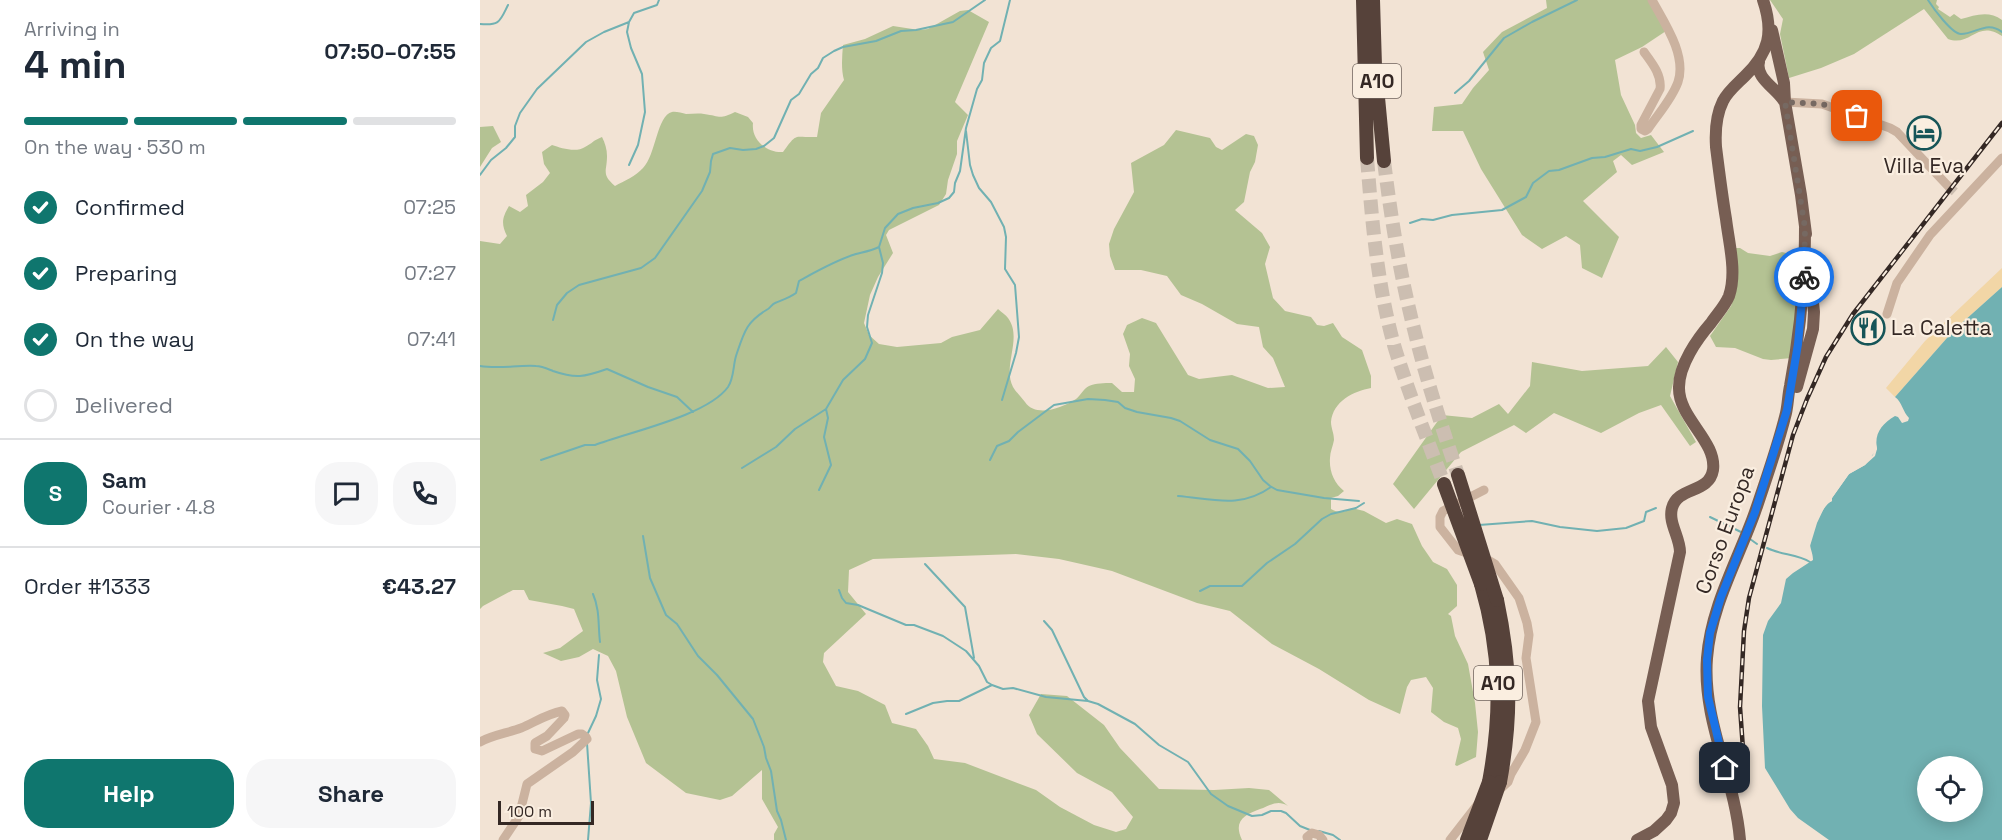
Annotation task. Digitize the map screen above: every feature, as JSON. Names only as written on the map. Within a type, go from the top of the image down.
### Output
[{"type":"highway","name":"A10","points":[[1363,0],[1367,158]]},
{"type":"highway","name":"A10","points":[[1373,0],[1375,66],[1384,161]]},
{"type":"highway","name":"A10","points":[[1458,475],[1497,600],[1506,647],[1509,685],[1508,730],[1480,840]]},
{"type":"highway","name":"A10","points":[[1444,484],[1481,584],[1495,643],[1499,692],[1494,782],[1467,840]]},
{"type":"main road","name":"Corso Europa","points":[[1740,840],[1734,799],[1708,697],[1706,673],[1708,646],[1715,615],[1755,512],[1787,410],[1805,338],[1805,228],[1788,104],[1774,36],[1763,0]]},
{"type":"main road","points":[[1769,25],[1767,43],[1758,70],[1767,83],[1788,104]]},
{"type":"main road","points":[[1637,840],[1654,831],[1666,820],[1674,803],[1673,788],[1650,727],[1648,701],[1680,552],[1671,517],[1673,506],[1676,499],[1683,494],[1703,486],[1709,480],[1713,470],[1711,454],[1682,406],[1678,385],[1683,369],[1695,347],[1729,296],[1732,264],[1715,129],[1723,101],[1759,62],[1766,60],[1772,62],[1781,70]]},
{"type":"main road","points":[[1735,86],[1748,81],[1767,83]]},
{"type":"street","points":[[1644,52],[1661,83],[1641,125],[1641,129],[1645,131],[1674,91],[1680,67],[1671,34],[1652,0]]},
{"type":"street","points":[[1788,104],[1811,102],[1822,104],[1890,128],[1897,132],[1948,186]]},
{"type":"street","points":[[1887,314],[1898,283],[1930,235],[1960,196],[2002,158]]},
{"type":"street","points":[[1450,840],[1478,803],[1506,786],[1525,750],[1536,722],[1526,658],[1529,635],[1519,598],[1490,561],[1458,550],[1440,527],[1439,522],[1443,511],[1484,490]]},
{"type":"street","points":[[480,742],[562,711],[564,718],[547,736],[535,743],[534,749],[542,751],[578,734],[586,737],[573,752],[527,784],[519,816],[503,840]]},
{"type":"street","points":[[1308,840],[1312,833],[1319,835],[1323,840]]},
{"type":"green space","points":[[1546,0],[1653,0],[1666,31],[1642,47],[1615,60],[1621,95],[1635,125],[1636,133],[1641,138],[1651,135],[1664,152],[1632,165],[1621,155],[1613,161],[1617,172],[1583,201],[1619,237],[1602,278],[1582,268],[1580,245],[1566,236],[1542,249],[1522,235],[1481,169],[1463,131],[1432,131],[1434,107],[1462,104],[1489,70],[1483,52],[1502,32],[1547,8]]},
{"type":"green space","points":[[1770,0],[1937,0],[1938,9],[1950,17],[1954,14],[1961,19],[1982,14],[1997,17],[2002,20],[2002,36],[1986,30],[1963,40],[1948,39],[1924,9],[1854,54],[1789,78],[1780,34],[1783,19]]},
{"type":"green space","points":[[968,10],[989,22],[955,102],[968,115],[957,141],[957,154],[946,194],[939,205],[889,230],[886,235],[893,253],[870,295],[864,323],[869,335],[879,344],[897,347],[941,343],[952,337],[980,330],[998,309],[1007,317],[1014,334],[1010,370],[1013,387],[1030,407],[1036,410],[1057,408],[1076,399],[1087,387],[1094,384],[1112,383],[1122,392],[1134,392],[1135,379],[1129,366],[1130,354],[1123,334],[1127,325],[1142,318],[1156,323],[1188,375],[1199,379],[1232,375],[1268,388],[1285,387],[1273,358],[1263,347],[1259,327],[1237,324],[1181,295],[1167,276],[1141,270],[1115,270],[1110,256],[1109,244],[1114,229],[1134,192],[1131,163],[1164,145],[1176,130],[1210,138],[1216,147],[1222,150],[1246,134],[1254,136],[1258,145],[1255,162],[1250,172],[1244,202],[1235,210],[1262,233],[1270,247],[1265,264],[1273,298],[1285,311],[1311,317],[1317,325],[1324,326],[1333,323],[1342,337],[1362,350],[1371,376],[1371,388],[1345,398],[1333,415],[1331,422],[1334,440],[1330,468],[1335,480],[1344,491],[1331,498],[1331,509],[1341,512],[1352,508],[1364,511],[1386,523],[1397,519],[1412,524],[1422,546],[1433,562],[1447,569],[1457,585],[1457,606],[1448,614],[1451,616],[1455,636],[1468,664],[1478,732],[1476,757],[1455,765],[1461,739],[1458,728],[1444,722],[1431,712],[1433,688],[1426,677],[1411,680],[1400,714],[1369,700],[1319,669],[1272,644],[1230,611],[1197,603],[1112,571],[1059,559],[1016,554],[873,559],[849,570],[848,592],[866,614],[824,653],[823,662],[836,686],[858,691],[885,705],[892,723],[916,729],[934,759],[965,763],[1036,790],[1060,807],[1094,825],[1116,832],[1126,829],[1133,817],[1112,792],[1077,773],[1037,734],[1029,715],[1041,694],[1067,696],[1104,725],[1120,748],[1159,789],[1249,788],[1269,790],[1288,806],[1280,803],[1274,804],[1245,816],[1239,828],[1242,840],[774,840],[778,827],[762,799],[762,770],[732,796],[720,800],[686,793],[646,763],[627,717],[616,671],[608,656],[593,649],[579,657],[561,661],[543,653],[560,648],[583,631],[574,609],[529,600],[524,590],[513,590],[480,609],[480,241],[500,244],[507,236],[503,221],[509,206],[520,212],[528,206],[526,195],[543,182],[550,173],[544,164],[542,152],[552,145],[581,149],[602,137],[607,151],[606,175],[615,186],[643,168],[667,115],[675,112],[720,117],[735,112],[748,117],[753,123],[755,135],[761,144],[771,150],[783,152],[794,138],[817,137],[821,113],[844,80],[843,45],[865,39],[893,26],[928,29],[960,11]]},
{"type":"green space","points":[[493,126],[501,142],[492,148],[480,167],[480,127]]},
{"type":"green space","points":[[1735,248],[1748,253],[1770,256],[1782,252],[1790,254],[1800,252],[1792,358],[1763,359],[1735,348],[1716,347],[1710,336],[1731,306],[1735,294]]},
{"type":"green space","points":[[1666,347],[1678,362],[1670,396],[1696,442],[1690,446],[1661,405],[1639,413],[1601,433],[1554,413],[1526,433],[1514,425],[1461,452],[1414,509],[1393,484],[1442,415],[1472,418],[1499,404],[1508,414],[1530,386],[1532,362],[1582,371],[1648,366]]},
{"type":"sand","points":[[2002,268],[2002,287],[1954,330],[1895,397],[1886,388],[1925,341]]},
{"type":"water","points":[[2002,287],[2002,840],[1829,840],[1798,818],[1790,809],[1765,768],[1762,706],[1763,635],[1768,621],[1781,603],[1786,579],[1813,560],[1811,540],[1814,527],[1824,508],[1832,501],[1849,474],[1865,465],[1877,449],[1878,434],[1886,422],[1895,416],[1902,423],[1908,421],[1909,418],[1895,397],[1954,330]]},
{"type":"pier","points":[[1872,439],[1875,439],[1877,449],[1875,456],[1849,474],[1832,501],[1826,504],[1810,546],[1808,542],[1810,535],[1823,503],[1832,496],[1847,471],[1873,455]]},
{"type":"waterway","points":[[629,165],[638,145],[645,112],[642,74],[627,32],[634,13],[657,5],[659,0]]},
{"type":"waterway","points":[[553,320],[557,305],[567,293],[579,285],[641,268],[655,258],[702,191],[710,172],[713,154],[730,148],[756,149],[774,138],[791,100],[799,94],[823,58],[843,47],[876,41],[901,31],[953,22],[985,0]]},
{"type":"waterway","points":[[742,468],[776,447],[795,429],[826,409],[843,380],[865,359],[872,343],[867,327],[868,315],[882,273],[883,263],[879,247],[885,228],[898,214],[913,208],[938,203],[949,198],[954,192],[960,171],[966,128],[977,89],[982,80],[984,63],[991,48],[1000,41],[1010,0]]},
{"type":"waterway","points":[[1455,93],[1469,81],[1504,38],[1577,0]]},
{"type":"waterway","points":[[1928,0],[1943,20],[1957,33],[1966,33],[1986,27],[2002,32]]},
{"type":"waterway","points":[[480,24],[496,23],[508,5]]},
{"type":"waterway","points":[[480,175],[491,160],[515,137],[515,126],[520,113],[537,89],[586,42],[629,22]]},
{"type":"waterway","points":[[966,131],[973,175],[1004,227],[1005,269],[1015,285],[1019,337],[1002,400]]},
{"type":"waterway","points":[[1410,223],[1422,219],[1433,220],[1452,215],[1502,210],[1526,197],[1533,183],[1549,171],[1631,149],[1640,151],[1657,147],[1693,131]]},
{"type":"waterway","points":[[541,460],[686,415],[718,397],[728,387],[741,340],[755,318],[774,303],[796,293],[799,281],[841,259],[879,247]]},
{"type":"waterway","points":[[480,366],[538,366],[574,376],[607,369],[677,397],[693,412]]},
{"type":"waterway","points":[[990,460],[997,446],[1009,441],[1054,405],[1088,399],[1105,400],[1118,402],[1125,408],[1137,412],[1180,421],[1210,440],[1238,449],[1250,461],[1263,480],[1277,490],[1359,501]]},
{"type":"waterway","points":[[819,490],[831,465],[824,437],[828,418],[826,409]]},
{"type":"waterway","points":[[1178,496],[1237,500],[1260,494],[1271,487]]},
{"type":"waterway","points":[[1200,591],[1210,586],[1242,586],[1267,563],[1295,544],[1322,519],[1331,514],[1356,508],[1364,503]]},
{"type":"waterway","points":[[1479,525],[1532,521],[1597,531],[1626,528],[1644,521],[1646,512],[1656,508]]},
{"type":"waterway","points":[[1710,517],[1741,532]]},
{"type":"waterway","points":[[643,536],[650,578],[666,615],[677,624],[698,656],[717,675],[753,719],[771,771],[777,811],[786,840]]},
{"type":"waterway","points":[[1750,539],[1757,544]]},
{"type":"waterway","points":[[1767,548],[1810,562]]},
{"type":"waterway","points":[[925,564],[965,607],[974,658]]},
{"type":"waterway","points":[[839,590],[846,603],[858,605],[906,625],[914,625],[943,636],[966,651],[979,666],[987,682],[992,685],[1046,697],[1098,704],[1135,724],[1159,745],[1188,762],[1211,794],[1228,806],[1252,816],[1281,811],[1300,826],[1310,830]]},
{"type":"waterway","points":[[593,594],[598,612],[600,642]]},
{"type":"waterway","points":[[1044,621],[1052,630],[1088,701]]},
{"type":"waterway","points":[[588,733],[601,699],[597,680],[599,655]]},
{"type":"waterway","points":[[906,714],[933,703],[959,701],[992,685]]},
{"type":"waterway","points":[[587,743],[591,803],[588,840]]},
{"type":"waterway","points":[[1319,831],[1333,835],[1340,840]]},
{"type":"tunnel","points":[[1367,158],[1376,252],[1388,322],[1405,380],[1444,484]]},
{"type":"tunnel","points":[[1384,161],[1396,246],[1409,308],[1429,385],[1458,475]]},
{"type":"tunnel","points":[[1948,186],[1956,193]]},
{"type":"railway","points":[[1745,777],[1740,707],[1744,631],[1749,598],[1793,435],[1807,399],[1826,357],[1853,314],[2002,123]]},
{"type":"way so far","points":[[1804,277],[1805,228],[1785,102],[1822,104],[1857,116]]},
{"type":"place","name":"Villa Eva","points":[[1924,133]]},
{"type":"place","name":"La Caletta","points":[[1868,328]]},
{"type":"route","points":[[1725,768],[1708,697],[1706,673],[1710,633],[1721,597],[1755,512],[1787,410],[1798,344],[1804,277]]}]
